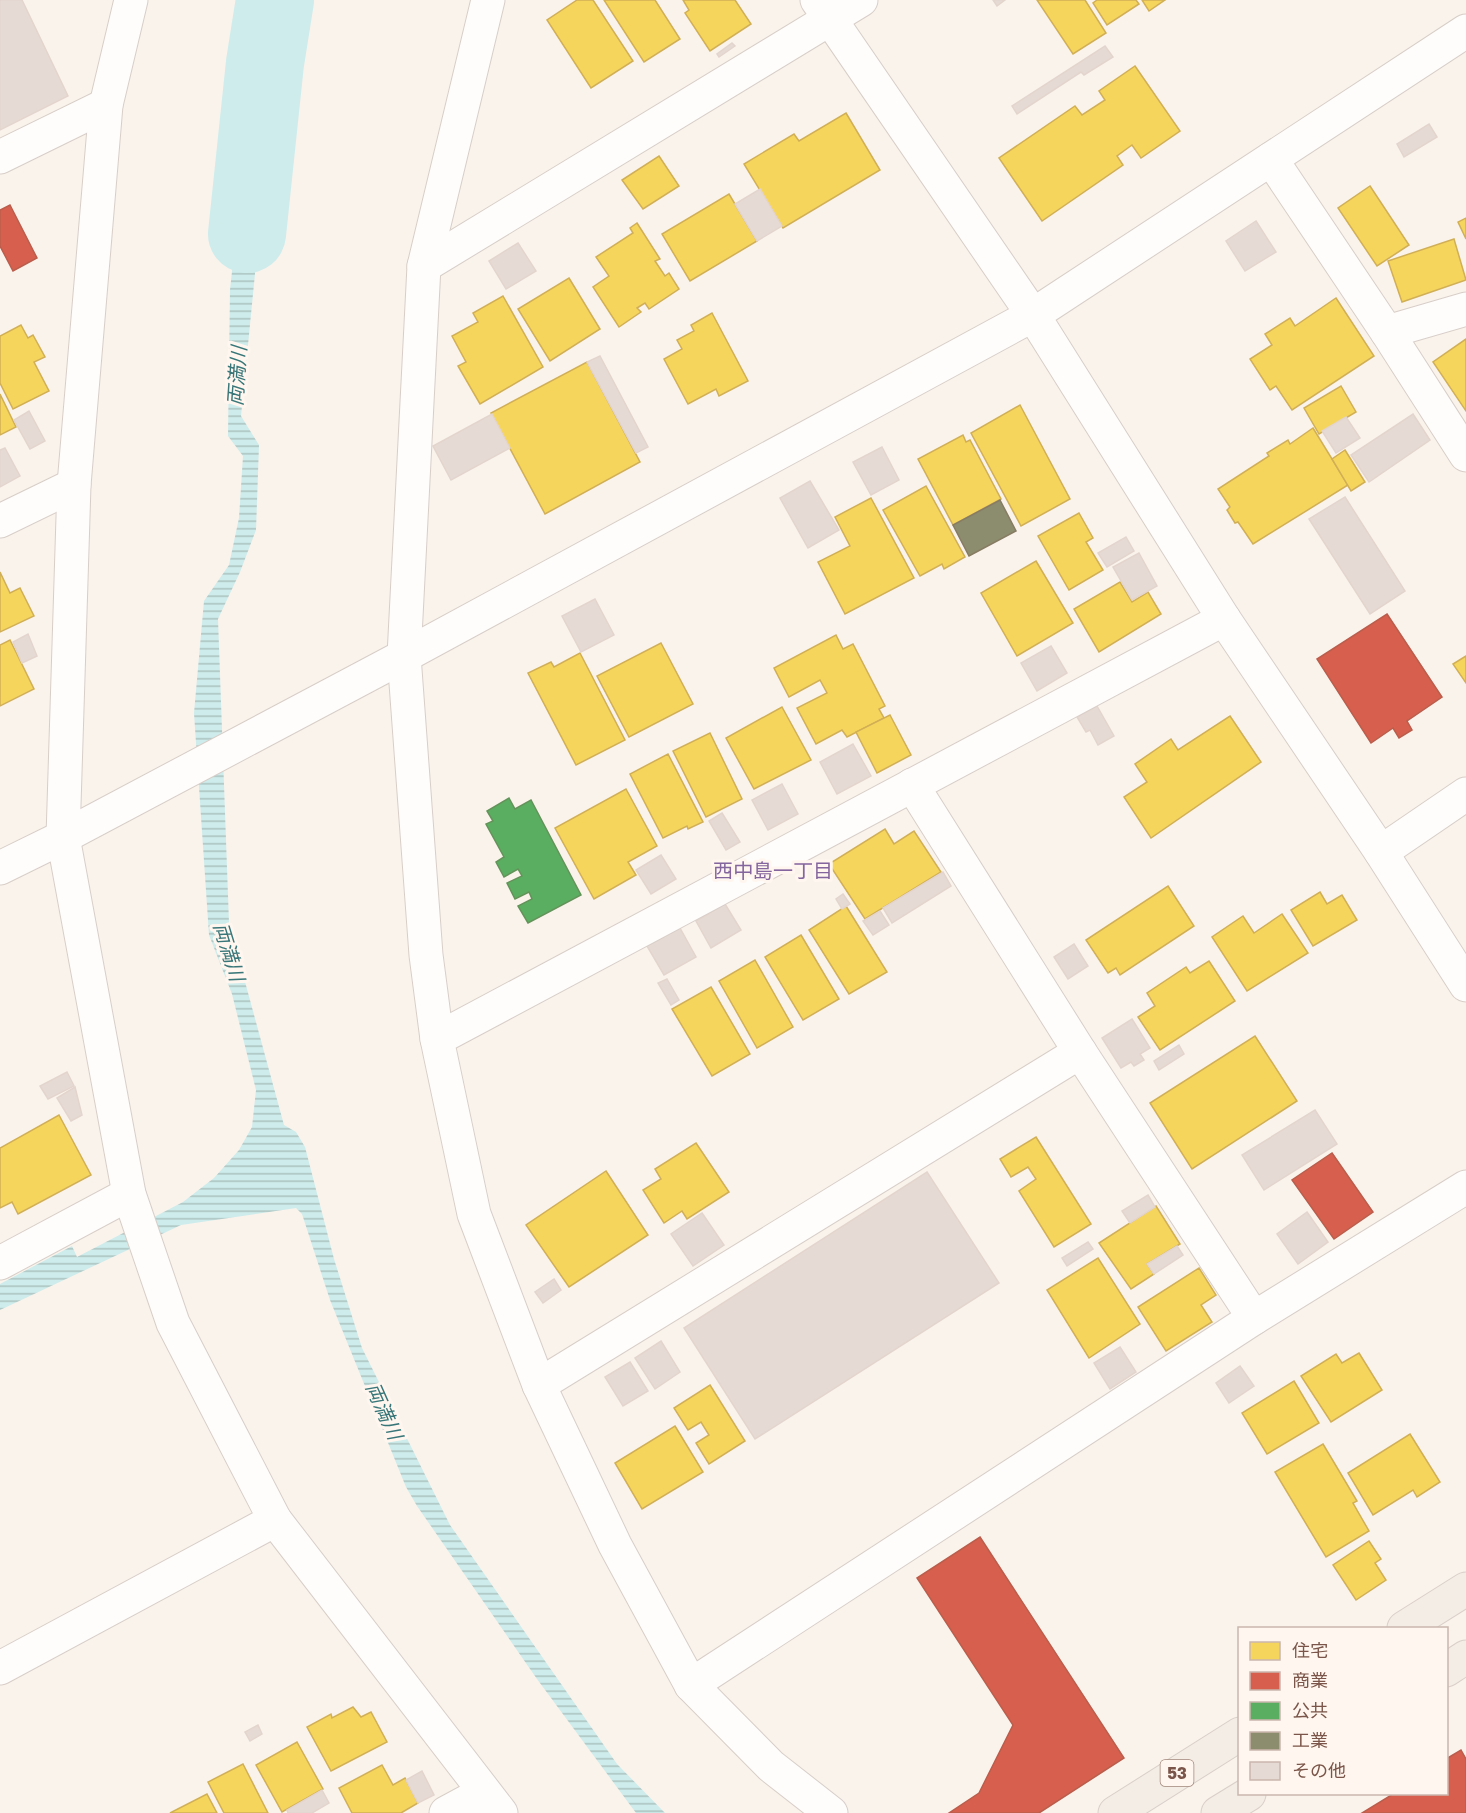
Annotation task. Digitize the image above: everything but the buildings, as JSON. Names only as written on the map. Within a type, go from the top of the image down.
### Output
[{"type":"main road","points":[[1407,1627],[1466,1589]]},
{"type":"main road","points":[[1448,1669],[1466,1657]]},
{"type":"main road","name":"53","points":[[1115,1813],[1238,1735]]},
{"type":"main road","points":[[1218,1813],[1247,1795]]},
{"type":"street","points":[[130,0],[106,105],[74,485],[63,837],[129,1194],[173,1323],[275,1520],[492,1803],[446,1813]]},
{"type":"street","points":[[488,0],[424,266],[404,656],[426,955],[437,1039],[474,1214],[539,1384],[615,1545],[691,1684],[771,1766],[831,1813]]},
{"type":"street","points":[[424,266],[824,10],[861,0]]},
{"type":"street","points":[[824,10],[1033,315],[1224,619],[1382,852],[1466,985]]},
{"type":"street","points":[[0,868],[105,815],[404,656],[1033,315],[1466,31]]},
{"type":"street","points":[[0,157],[106,105]]},
{"type":"street","points":[[1271,159],[1387,332],[1466,456]]},
{"type":"street","points":[[1387,332],[1466,309]]},
{"type":"street","points":[[0,521],[74,485]]},
{"type":"street","points":[[437,1039],[1224,619]]},
{"type":"street","points":[[912,785],[1080,1052],[1254,1318]]},
{"type":"street","points":[[1382,852],[1466,794]]},
{"type":"street","points":[[539,1384],[1080,1052]]},
{"type":"street","points":[[691,1684],[1254,1318],[1466,1187]]},
{"type":"street","points":[[0,1263],[129,1194]]},
{"type":"street","points":[[0,1668],[275,1520]]},
{"type":"water","points":[[282,0],[307,0],[294,82],[264,182],[241,416],[259,445],[256,530],[218,619],[229,923],[284,1125],[296,1132],[305,1147],[334,1259],[362,1348],[450,1525],[617,1764],[665,1813],[636,1813],[537,1679],[417,1506],[406,1487],[330,1300],[302,1214],[296,1208],[181,1225],[0,1310],[0,1284],[72,1246],[77,1257],[183,1202],[214,1178],[239,1150],[252,1127],[256,1090],[232,994],[209,935],[194,713],[204,601],[229,565],[239,518],[243,456],[228,436],[230,290],[243,171],[275,72]]},
{"type":"waterway","name":"両満川","points":[[247,234],[265,63],[275,0]]},
{"type":"district","name":"西中島一丁目","points":[[773,871]]}]
